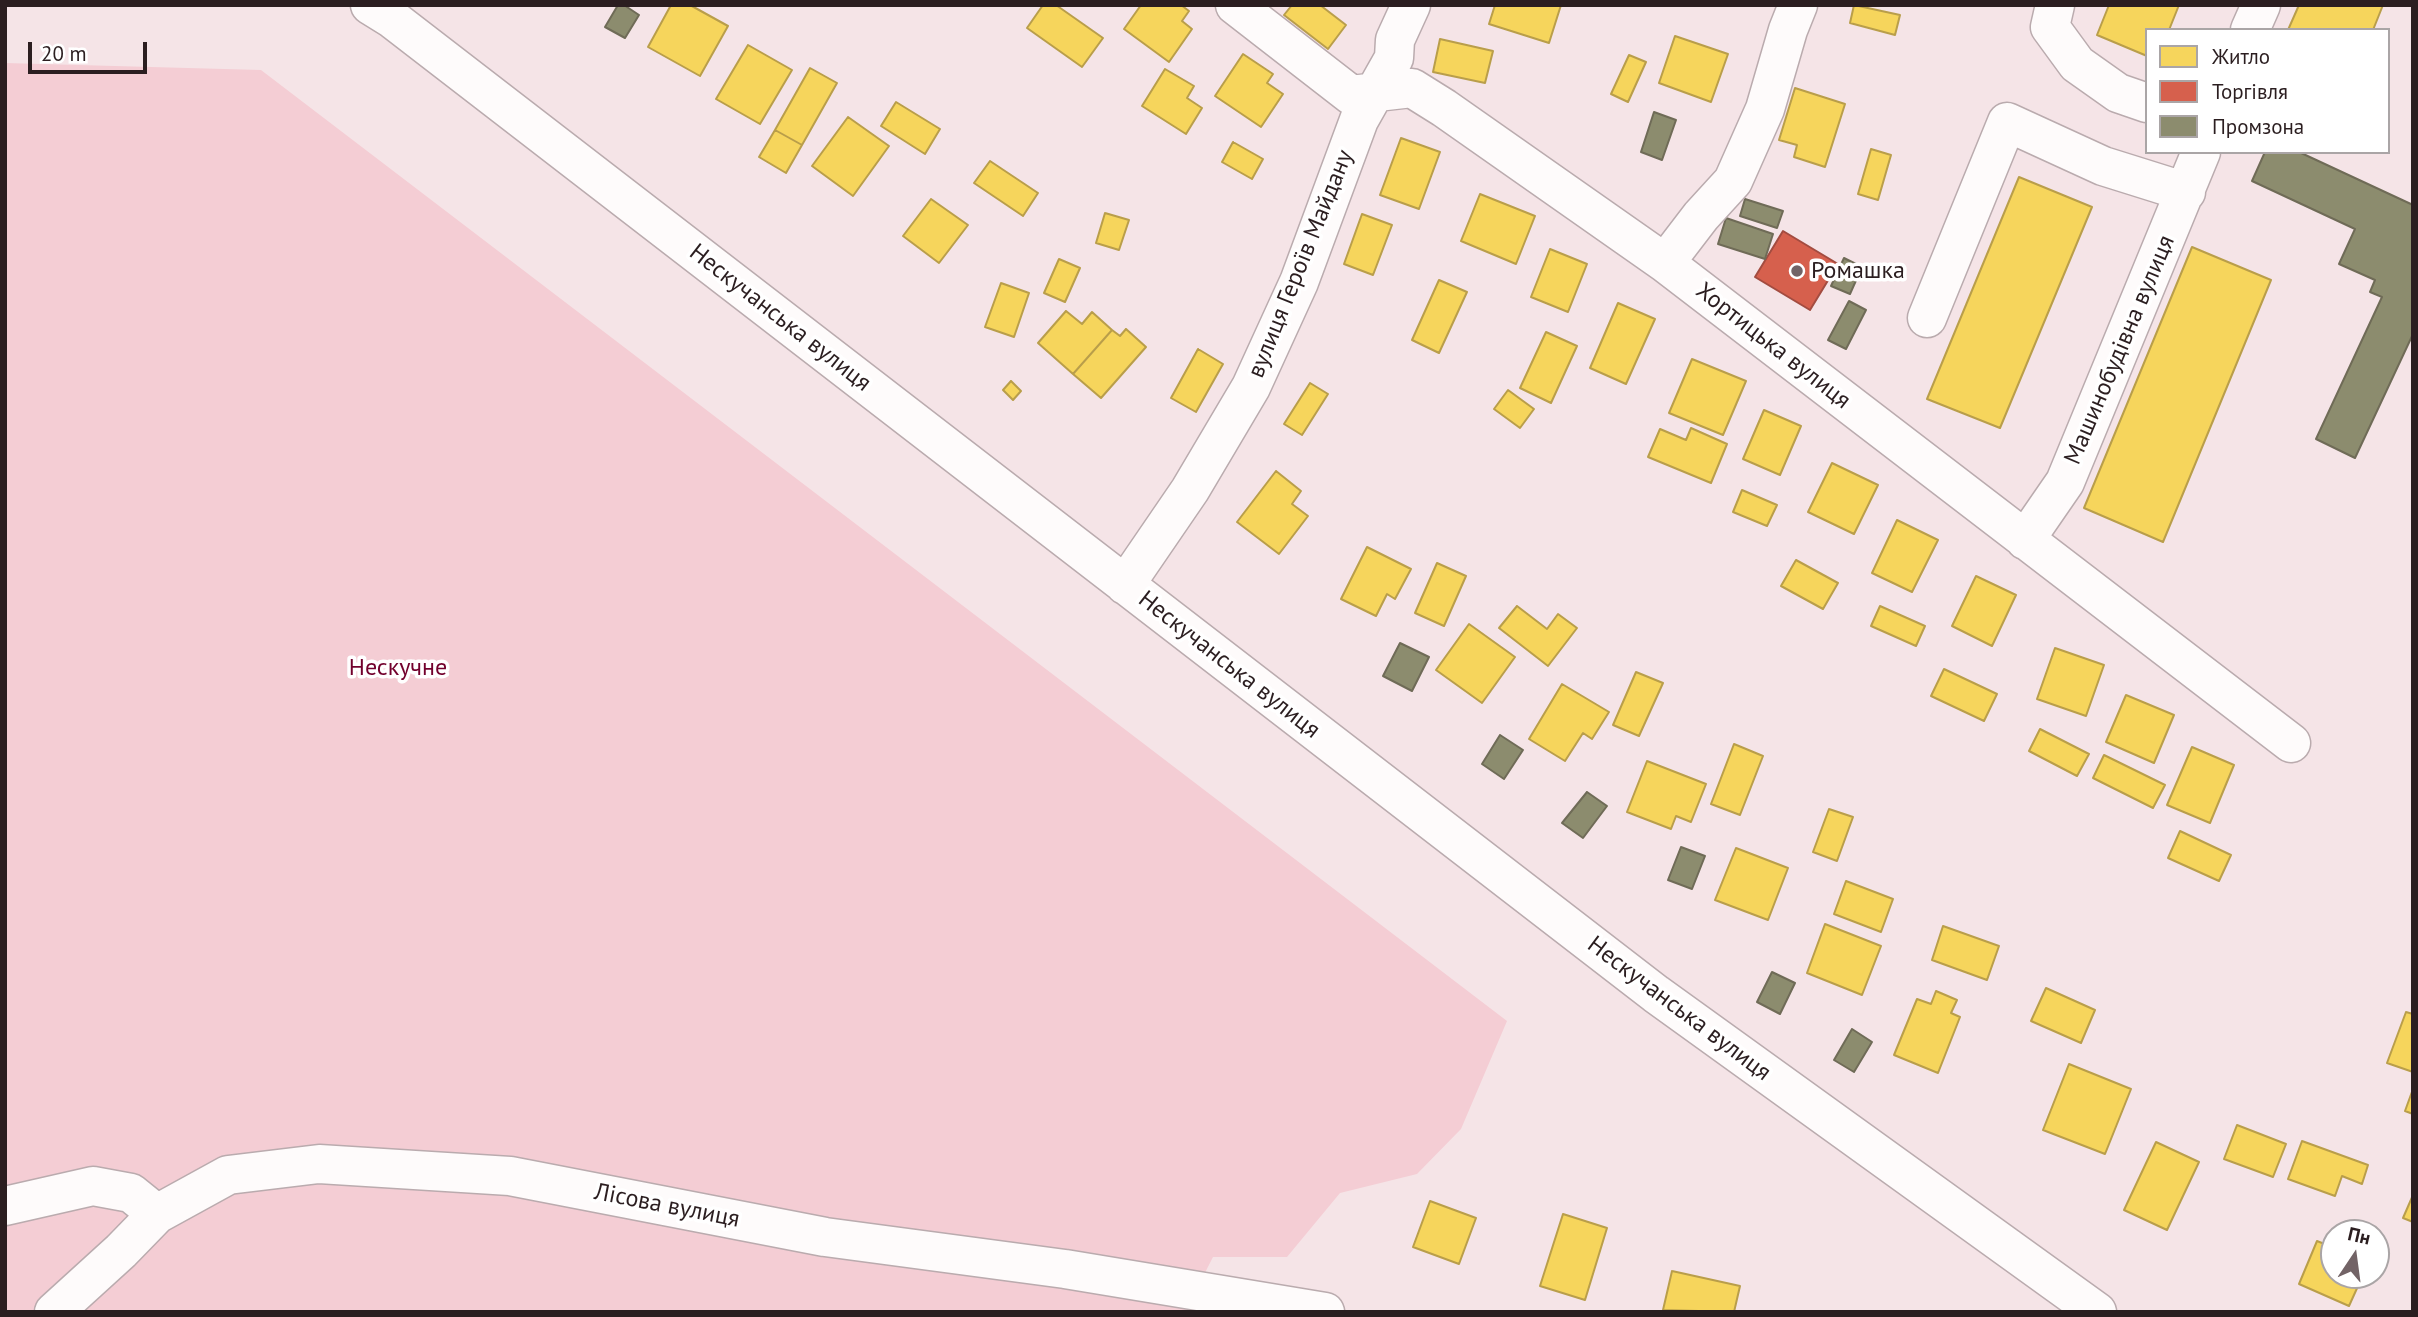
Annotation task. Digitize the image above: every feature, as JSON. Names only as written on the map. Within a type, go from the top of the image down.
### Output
[{"type":"street","name":"Нескучанська вулиця","points":[[370,5],[391,18],[1656,994],[2097,1312]]},
{"type":"street","name":"Хортицька вулиця","points":[[1235,5],[1351,96],[1412,88],[1665,263],[2291,743]]},
{"type":"street","name":"вулиця Героїв Майдану","points":[[1125,585],[1190,490],[1251,387],[1299,282],[1359,120],[1394,58],[1395,40],[1410,5]]},
{"type":"street","points":[[1665,263],[1701,216],[1733,181],[1765,109],[1798,5]]},
{"type":"street","points":[[2056,5],[2050,27],[2077,64],[2118,93],[2145,102]]},
{"type":"street","points":[[2251,28],[2261,5]]},
{"type":"street","points":[[1927,318],[2007,122],[2103,166],[2186,191]]},
{"type":"street","name":"Машинобудівна вулиця","points":[[2025,540],[2065,482],[2200,154]]},
{"type":"street","name":"Лісова вулиця","points":[[54,1312],[157,1214],[228,1175],[318,1164],[510,1176],[825,1237],[1065,1269],[1325,1312]]},
{"type":"street","points":[[5,1206],[93,1186],[131,1193],[157,1214]]},
{"type":"green space","name":"Нескучне","points":[[5,63],[261,70],[1507,1021],[1461,1129],[1417,1174],[1340,1193],[1287,1257],[1213,1257],[1185,1312],[5,1312]]},
{"type":"building: Житло","points":[[671,5],[690,5],[728,26],[700,76],[648,47]]},
{"type":"building: Житло","points":[[1043,5],[1056,5],[1103,38],[1082,67],[1027,28]]},
{"type":"building: Житло","points":[[1141,5],[1181,5],[1189,11],[1182,21],[1192,29],[1169,62],[1124,29]]},
{"type":"building: Житло","points":[[1292,5],[1320,5],[1346,25],[1328,49],[1284,15]]},
{"type":"building: Житло","points":[[1495,5],[1561,5],[1549,43],[1489,24]]},
{"type":"building: Житло","points":[[1854,5],[1900,15],[1895,35],[1850,23]]},
{"type":"building: Житло","points":[[2109,5],[2179,5],[2170,28],[2145,28],[2145,55],[2097,35]]},
{"type":"building: Житло","points":[[2299,5],[2383,5],[2374,28],[2289,28]]},
{"type":"building: Житло","points":[[1675,36],[1728,54],[1711,102],[1659,83]]},
{"type":"building: Житло","points":[[1440,39],[1493,51],[1485,83],[1433,72]]},
{"type":"building: Житло","points":[[748,45],[792,70],[760,124],[716,99]]},
{"type":"building: Житло","points":[[1243,54],[1273,74],[1267,83],[1283,94],[1261,127],[1215,96]]},
{"type":"building: Житло","points":[[1629,55],[1646,62],[1628,102],[1611,94]]},
{"type":"building: Житло","points":[[810,68],[837,83],[802,145],[775,130]]},
{"type":"building: Житло","points":[[1165,69],[1194,86],[1187,98],[1202,108],[1186,134],[1142,106]]},
{"type":"building: Житло","points":[[1795,88],[1845,104],[1825,167],[1794,157],[1797,145],[1779,140]]},
{"type":"building: Житло","points":[[896,102],[940,129],[925,154],[881,126]]},
{"type":"building: Житло","points":[[848,117],[889,146],[853,196],[812,166]]},
{"type":"building: Житло","points":[[775,130],[802,145],[786,173],[759,157]]},
{"type":"building: Житло","points":[[1401,138],[1440,152],[1419,209],[1380,195]]},
{"type":"building: Житло","points":[[1233,142],[1263,159],[1252,179],[1222,162]]},
{"type":"building: Житло","points":[[1871,149],[1891,155],[1878,200],[1858,194]]},
{"type":"building: Житло","points":[[990,161],[1038,193],[1023,216],[974,183]]},
{"type":"building: Житло","points":[[2019,177],[2092,207],[2000,428],[1927,399]]},
{"type":"building: Житло","points":[[1480,194],[1535,216],[1516,264],[1461,241]]},
{"type":"building: Житло","points":[[931,199],[968,225],[939,263],[903,236]]},
{"type":"building: Житло","points":[[1105,213],[1129,220],[1119,250],[1096,243]]},
{"type":"building: Житло","points":[[1362,214],[1392,225],[1373,275],[1344,264]]},
{"type":"building: Житло","points":[[2192,247],[2271,280],[2163,542],[2084,508]]},
{"type":"building: Житло","points":[[1550,249],[1587,264],[1568,312],[1531,297]]},
{"type":"building: Житло","points":[[1059,259],[1080,268],[1065,302],[1044,293]]},
{"type":"building: Житло","points":[[1439,280],[1467,292],[1439,353],[1412,340]]},
{"type":"building: Житло","points":[[1001,283],[1029,293],[1014,337],[985,327]]},
{"type":"building: Житло","points":[[1618,303],[1655,319],[1626,384],[1590,368]]},
{"type":"building: Житло","points":[[1066,311],[1082,324],[1092,312],[1112,330],[1073,374],[1038,343]]},
{"type":"building: Житло","points":[[1126,329],[1146,347],[1101,398],[1073,374],[1112,330],[1120,336]]},
{"type":"building: Житло","points":[[1546,332],[1577,346],[1551,403],[1520,388]]},
{"type":"building: Житло","points":[[1198,349],[1223,364],[1196,412],[1171,398]]},
{"type":"building: Житло","points":[[1692,359],[1746,381],[1723,435],[1669,413]]},
{"type":"building: Житло","points":[[1011,381],[1021,391],[1013,400],[1003,390]]},
{"type":"building: Житло","points":[[1310,383],[1328,394],[1302,435],[1284,424]]},
{"type":"building: Житло","points":[[1508,390],[1534,409],[1520,428],[1494,409]]},
{"type":"building: Житло","points":[[1764,410],[1801,426],[1780,475],[1743,459]]},
{"type":"building: Житло","points":[[1691,428],[1727,444],[1711,483],[1648,457],[1660,429],[1686,440]]},
{"type":"building: Житло","points":[[1832,463],[1878,485],[1854,534],[1808,512]]},
{"type":"building: Житло","points":[[1276,471],[1301,491],[1292,504],[1308,516],[1279,554],[1237,522]]},
{"type":"building: Житло","points":[[1742,490],[1777,505],[1767,526],[1733,512]]},
{"type":"building: Житло","points":[[1897,520],[1938,540],[1912,592],[1872,573]]},
{"type":"building: Житло","points":[[1367,547],[1411,569],[1395,599],[1387,594],[1376,616],[1341,599]]},
{"type":"building: Житло","points":[[1796,560],[1838,583],[1823,609],[1781,586]]},
{"type":"building: Житло","points":[[1437,563],[1466,576],[1444,626],[1415,613]]},
{"type":"building: Житло","points":[[1976,576],[2016,595],[1992,646],[1952,626]]},
{"type":"building: Житло","points":[[1517,606],[1547,629],[1558,614],[1577,628],[1548,666],[1499,628]]},
{"type":"building: Житло","points":[[1880,606],[1925,626],[1916,646],[1871,626]]},
{"type":"building: Житло","points":[[1469,624],[1515,657],[1482,703],[1436,670]]},
{"type":"building: Житло","points":[[2055,648],[2104,665],[2086,716],[2037,699]]},
{"type":"building: Житло","points":[[1944,669],[1997,694],[1984,721],[1931,696]]},
{"type":"building: Житло","points":[[1636,672],[1663,683],[1639,736],[1613,725]]},
{"type":"building: Житло","points":[[1562,684],[1609,712],[1592,739],[1583,733],[1565,761],[1529,739]]},
{"type":"building: Житло","points":[[2126,695],[2174,715],[2154,763],[2106,742]]},
{"type":"building: Житло","points":[[2040,729],[2089,754],[2077,776],[2029,751]]},
{"type":"building: Житло","points":[[1734,744],[1763,756],[1740,815],[1711,804]]},
{"type":"building: Житло","points":[[2192,747],[2234,765],[2210,823],[2167,805]]},
{"type":"building: Житло","points":[[2104,755],[2165,785],[2153,808],[2093,778]]},
{"type":"building: Житло","points":[[1647,761],[1706,784],[1691,822],[1676,816],[1671,829],[1627,812]]},
{"type":"building: Житло","points":[[1829,809],[1853,817],[1837,861],[1813,852]]},
{"type":"building: Житло","points":[[2180,831],[2231,855],[2219,881],[2168,858]]},
{"type":"building: Житло","points":[[1736,848],[1788,868],[1768,920],[1715,900]]},
{"type":"building: Житло","points":[[1846,881],[1893,899],[1881,932],[1834,914]]},
{"type":"building: Житло","points":[[1825,924],[1881,946],[1862,995],[1807,973]]},
{"type":"building: Житло","points":[[1943,926],[1999,946],[1987,980],[1932,960]]},
{"type":"building: Житло","points":[[2046,988],[2095,1010],[2081,1043],[2031,1021]]},
{"type":"building: Житло","points":[[1936,991],[1957,1000],[1951,1013],[1960,1017],[1938,1073],[1894,1055],[1917,999],[1931,1004]]},
{"type":"building: Житло","points":[[2406,1012],[2413,1014],[2413,1072],[2387,1063]]},
{"type":"building: Житло","points":[[2069,1064],[2131,1089],[2105,1154],[2043,1130]]},
{"type":"building: Житло","points":[[2413,1089],[2413,1114],[2405,1111]]},
{"type":"building: Житло","points":[[2237,1125],[2286,1144],[2273,1177],[2224,1159]]},
{"type":"building: Житло","points":[[2302,1141],[2368,1165],[2362,1184],[2342,1176],[2335,1196],[2288,1179]]},
{"type":"building: Житло","points":[[2156,1142],[2199,1162],[2167,1230],[2124,1210]]},
{"type":"building: Житло","points":[[2413,1195],[2413,1222],[2403,1218]]},
{"type":"building: Житло","points":[[1430,1201],[1476,1218],[1459,1264],[1413,1247]]},
{"type":"building: Житло","points":[[1563,1214],[1607,1228],[1585,1300],[1540,1286]]},
{"type":"building: Житло","points":[[2317,1241],[2320,1242],[2320,1289],[2357,1289],[2349,1306],[2299,1284]]},
{"type":"building: Житло","points":[[1672,1271],[1740,1286],[1734,1312],[1663,1310]]},
{"type":"building: Торгівля","name":"Ромашка","points":[[1783,231],[1838,264],[1810,310],[1755,277]]},
{"type":"building: Промзона","points":[[618,5],[624,5],[639,15],[625,38],[605,27]]},
{"type":"building: Промзона","points":[[1654,112],[1676,120],[1662,160],[1641,152]]},
{"type":"building: Промзона","points":[[2264,154],[2303,154],[2413,205],[2413,334],[2355,458],[2316,439],[2382,297],[2370,292],[2375,280],[2339,264],[2355,229],[2252,181]]},
{"type":"building: Промзона","points":[[1745,199],[1783,211],[1777,228],[1740,216]]},
{"type":"building: Промзона","points":[[1726,218],[1773,234],[1765,259],[1718,244]]},
{"type":"building: Промзона","points":[[1844,258],[1862,267],[1850,294],[1831,286]]},
{"type":"building: Промзона","points":[[1849,301],[1866,310],[1846,349],[1828,340]]},
{"type":"building: Промзона","points":[[1400,643],[1429,657],[1412,691],[1383,676]]},
{"type":"building: Промзона","points":[[1500,735],[1523,750],[1504,779],[1482,764]]},
{"type":"building: Промзона","points":[[1587,792],[1607,806],[1583,838],[1562,823]]},
{"type":"building: Промзона","points":[[1681,847],[1705,856],[1692,889],[1668,880]]},
{"type":"building: Промзона","points":[[1772,972],[1795,983],[1780,1014],[1757,1002]]},
{"type":"building: Промзона","points":[[1852,1029],[1872,1042],[1854,1072],[1834,1060]]},
{"type":"place","name":"Ромашка","points":[[1797,271]]}]
